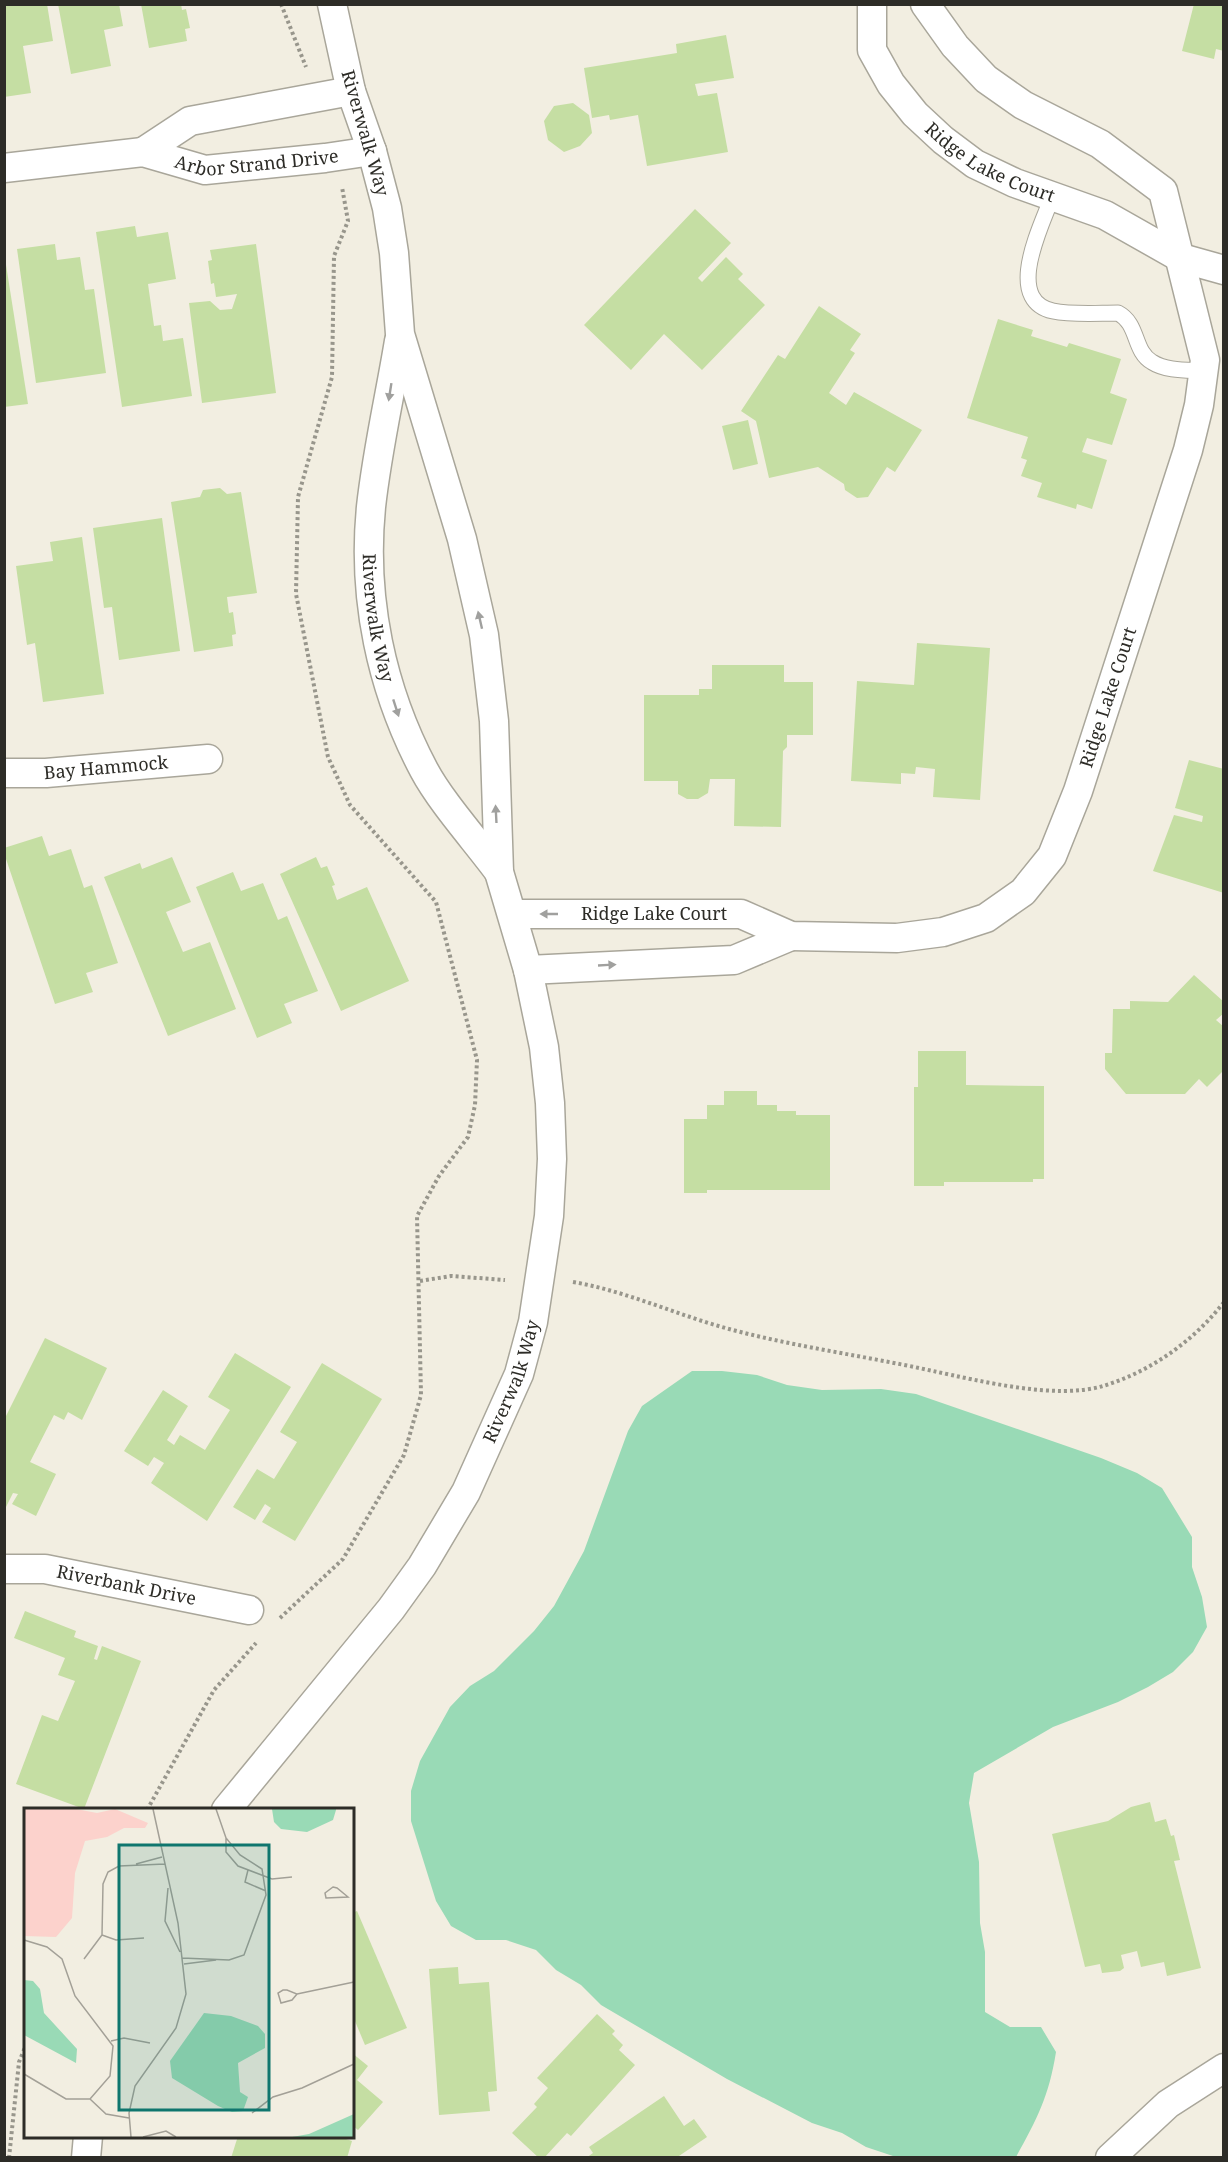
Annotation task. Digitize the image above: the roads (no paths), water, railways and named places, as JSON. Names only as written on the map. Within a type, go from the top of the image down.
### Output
[{"type":"street","name":"Riverwalk Way","points":[[227,1808],[391,1609],[422,1566],[466,1492],[519,1374],[543,1269],[552,1160],[550,1103],[544,1047],[528,970],[499,873],[494,721],[484,635],[462,539],[400,334],[394,253],[387,208],[372,151],[351,91],[332,4]]},
{"type":"street","name":"Ridge Lake Court","points":[[872,4],[872,50],[891,84],[915,114],[943,140],[975,164],[1015,183],[1105,215],[1181,258],[1224,270]]},
{"type":"street","name":"Ridge Lake Court","points":[[513,914],[741,914],[791,936],[897,938],[943,932],[986,918],[1023,892],[1052,856],[1078,791],[1188,450],[1199,405],[1205,360],[1163,191],[1100,144],[1063,123],[1023,105],[986,79],[955,46],[925,4]]},
{"type":"street","name":"Arbor Strand Drive","points":[[143,152],[190,121],[351,91]]},
{"type":"street","name":"Arbor Strand Drive","points":[[4,168],[143,152],[205,170],[372,151]]},
{"type":"street","name":"Riverwalk Way","points":[[400,334],[371,506],[369,560],[372,614],[383,668],[425,772],[499,873]]},
{"type":"street","name":"Bay Hammock","points":[[4,773],[46,773],[208,759]]},
{"type":"street","name":"Ridge Lake Court","points":[[528,970],[734,960],[791,936]]},
{"type":"street","name":"Riverbank Drive","points":[[4,1569],[45,1569],[249,1610]]},
{"type":"street","points":[[1110,2157],[1168,2104],[1224,2068]]},
{"type":"street","points":[[86,2157],[88,2138]]},
{"type":"lane","points":[[1052,196],[1027,269],[1028,288],[1032,297],[1052,311],[1118,313],[1126,317],[1133,327],[1143,355],[1152,362],[1163,367],[1203,371]]}]
